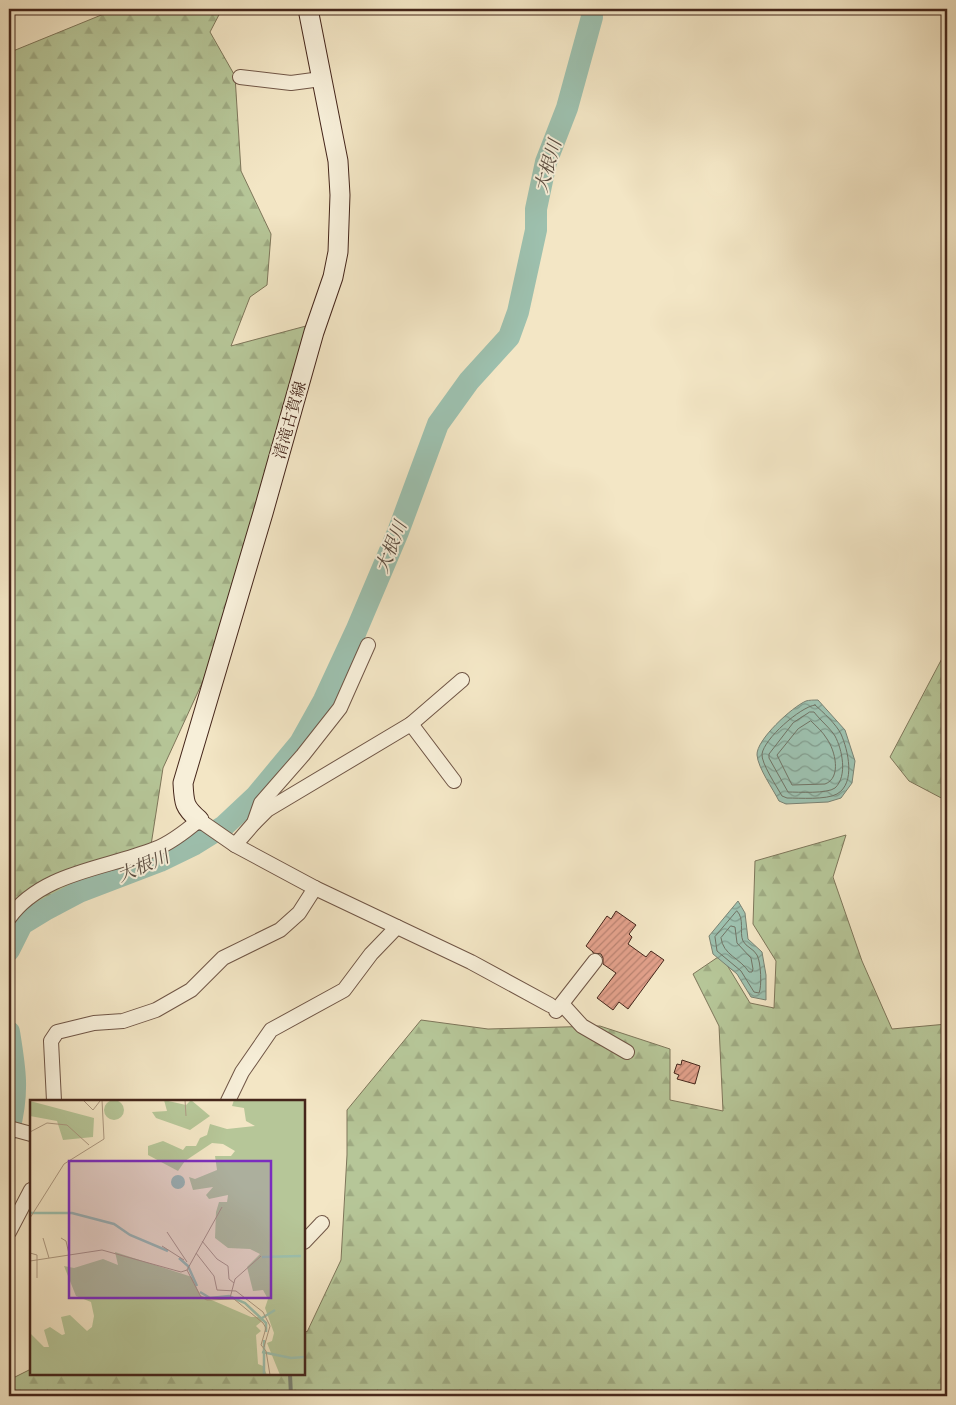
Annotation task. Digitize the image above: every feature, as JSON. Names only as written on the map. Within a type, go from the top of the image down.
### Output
[{"type":"main road","name":"清滝古賀線","points":[[199,820],[188,810],[184,801],[183,783],[314,332],[333,276],[338,252],[340,195],[338,161],[308,9]]},
{"type":"street","points":[[240,77],[291,83],[321,79]]},
{"type":"street","points":[[254,823],[261,803],[303,755],[340,708],[368,645]]},
{"type":"street","points":[[235,845],[267,810],[410,724],[462,680]]},
{"type":"street","points":[[410,724],[454,781]]},
{"type":"street","points":[[9,918],[26,898],[44,886],[156,849],[183,833],[199,820],[235,845],[315,888],[471,962],[556,1007],[582,1026],[627,1052]]},
{"type":"street","points":[[54,1100],[51,1041],[57,1032],[94,1022],[123,1021],[156,1010],[191,990],[223,958],[280,930],[299,913],[315,888]]},
{"type":"street","points":[[228,1100],[242,1072],[271,1030],[344,990],[371,954],[397,926]]},
{"type":"street","points":[[556,1007],[595,961]]},
{"type":"street","points":[[9,1128],[28,1133]]},
{"type":"street","points":[[9,1232],[30,1192]]},
{"type":"street","points":[[305,1241],[322,1223]]},
{"type":"green space","points":[[116,9],[222,9],[210,32],[235,76],[241,171],[271,234],[267,285],[250,297],[231,346],[321,322],[203,681],[163,768],[149,858],[26,909],[9,941],[9,62],[13,51]]},
{"type":"green space","points":[[947,649],[947,801],[909,781],[890,757]]},
{"type":"green space","points":[[846,835],[833,877],[862,961],[892,1029],[947,1024],[947,1396],[9,1396],[9,1380],[30,1370],[30,1375],[305,1375],[305,1330],[307,1332],[341,1260],[347,1155],[347,1110],[421,1020],[488,1029],[600,1026],[670,1049],[670,1100],[723,1111],[719,1026],[693,974],[721,955],[750,1003],[774,1008],[776,961],[753,924],[755,861]]},
{"type":"water","points":[[818,700],[845,730],[855,761],[852,783],[841,798],[828,802],[786,804],[779,801],[763,772],[758,760],[758,749],[768,733],[792,710],[806,701]]},
{"type":"water","points":[[738,901],[745,913],[748,939],[762,952],[766,975],[766,1000],[751,997],[737,974],[713,954],[709,936]]},
{"type":"building","points":[[616,911],[636,925],[629,934],[632,937],[628,944],[646,957],[651,951],[664,960],[628,1009],[619,1002],[613,1010],[597,998],[616,973],[603,964],[601,954],[593,953],[586,946],[607,916],[611,919]]},
{"type":"building","points":[[682,1060],[700,1066],[695,1084],[677,1079],[679,1075],[674,1073],[677,1064],[681,1065]]},
{"type":"waterway","name":"大根川","points":[[9,950],[22,924],[45,910],[79,892],[160,861],[195,844],[224,826],[256,796],[300,743],[324,700],[356,631],[398,532],[438,424],[469,381],[509,337],[518,312],[536,230],[536,209],[546,162],[567,108],[592,17],[591,9]]},
{"type":"waterway","name":"大根川","points":[[9,1032],[15,1081],[14,1104],[9,1130]]},
{"type":"waterway","points":[[290,1375],[291,1396]]}]
